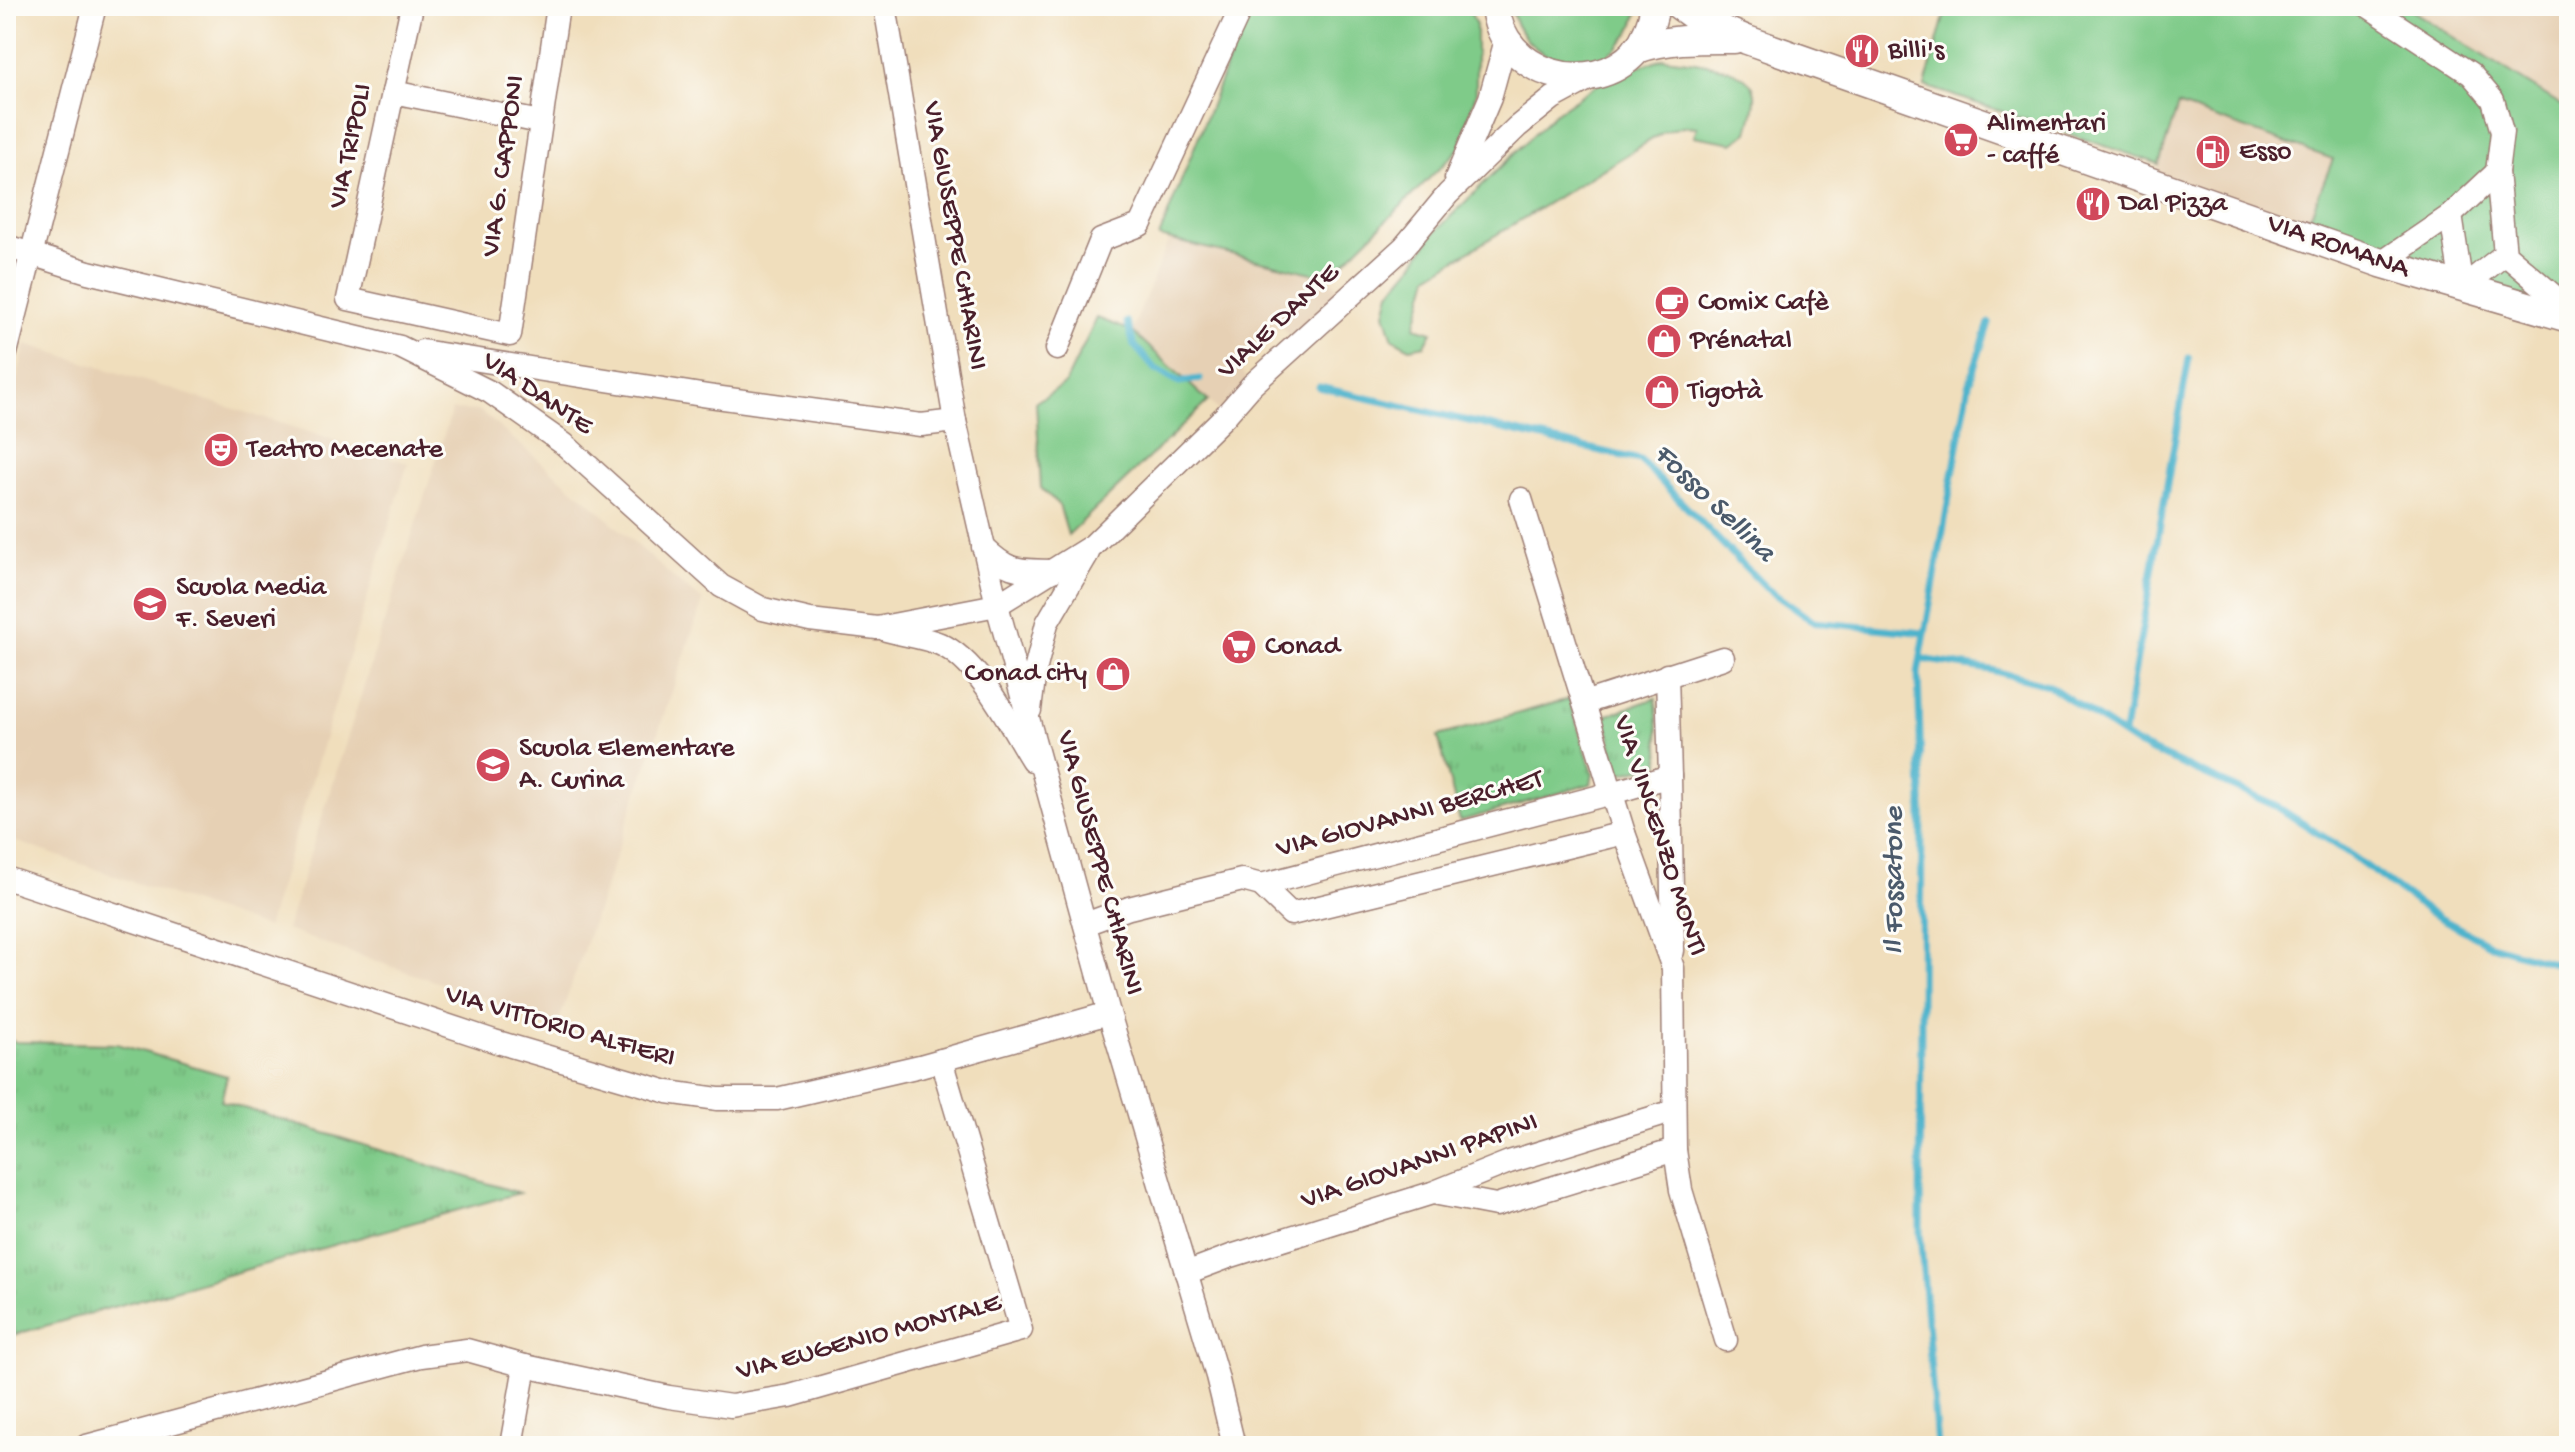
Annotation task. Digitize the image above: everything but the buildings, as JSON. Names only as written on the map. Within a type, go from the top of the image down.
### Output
[{"type":"main road","points":[[1496,17],[1523,59],[1545,72],[1570,78],[1595,76],[1621,64],[1637,49],[1650,28],[1655,6]]},
{"type":"main road","points":[[1680,6],[1698,19],[1747,40]]},
{"type":"main road","points":[[1637,49],[1681,39],[1747,40]]},
{"type":"main road","name":"VIA ROMANA","points":[[1747,40],[2381,263],[2569,318]]},
{"type":"street","points":[[6,353],[95,6]]},
{"type":"street","name":"VIA TRIPOLI","points":[[412,6],[348,299],[510,335]]},
{"type":"street","name":"VIA G. CAPPONI","points":[[510,335],[558,6]]},
{"type":"street","name":"VIA GIUSEPPE CHIARINI","points":[[885,6],[955,421],[997,605],[1109,1013],[1217,1376],[1234,1446]]},
{"type":"street","points":[[1057,349],[1101,240],[1140,225],[1242,6]]},
{"type":"street","points":[[2368,6],[2471,74],[2493,100],[2502,132],[2497,172],[2505,254],[2569,309]]},
{"type":"street","points":[[1448,194],[1490,98],[1496,17]]},
{"type":"street","name":"VIALE DANTE","points":[[997,605],[1093,545],[1264,374],[1404,247],[1448,194],[1517,127],[1553,98],[1595,76]]},
{"type":"street","points":[[393,92],[540,122]]},
{"type":"street","points":[[2381,263],[2451,215],[2497,172]]},
{"type":"street","points":[[2451,215],[2462,288],[2505,254]]},
{"type":"street","name":"VIA DANTE","points":[[6,246],[32,257],[183,296],[400,347],[490,392],[564,444],[721,586],[763,609],[810,620],[877,628],[997,605]]},
{"type":"street","points":[[400,347],[708,396],[921,425],[955,421]]},
{"type":"street","name":"VIA VINCENZO MONTI","points":[[1521,499],[1624,833],[1673,968],[1675,1150],[1681,1190],[1726,1340]]},
{"type":"street","points":[[1028,723],[1035,671],[1047,623],[1093,545]]},
{"type":"street","points":[[983,547],[1000,563],[1015,570],[1054,571]]},
{"type":"street","points":[[877,628],[940,644],[962,659],[987,689],[1045,781]]},
{"type":"street","points":[[1584,703],[1723,658]]},
{"type":"street","points":[[1667,675],[1673,968]]},
{"type":"street","name":"VIA GIOVANNI BERCHET","points":[[1085,924],[1129,908],[1242,880],[1261,885],[1670,776]]},
{"type":"street","points":[[1261,885],[1291,914],[1624,833]]},
{"type":"street","name":"VIA VITTORIO ALFIERI","points":[[6,878],[432,1021],[668,1092],[718,1099],[777,1099],[941,1060],[1109,1013]]},
{"type":"street","name":"VIA EUGENIO MONTALE","points":[[86,1446],[421,1356],[467,1350],[525,1366],[669,1397],[731,1406],[790,1396],[1021,1330],[941,1060]]},
{"type":"street","name":"VIA GIOVANNI PAPINI","points":[[1186,1273],[1432,1193],[1509,1162],[1674,1111]]},
{"type":"street","points":[[1432,1193],[1496,1205],[1675,1150]]},
{"type":"street","points":[[511,1446],[525,1366]]},
{"type":"shaded area","points":[[2405,6],[2569,6],[2569,110]]},
{"type":"shaded area","points":[[2178,105],[2334,159],[2303,235],[2153,181]]},
{"type":"shaded area","points":[[1169,239],[1329,277],[1346,299],[1297,342],[1280,326],[1236,364],[1252,385],[1225,416],[1132,331]]},
{"type":"shaded area","points":[[26,344],[408,463],[267,928],[6,838],[6,421]]},
{"type":"shaded area","name":"Scuola Elementare A. Curina","points":[[452,410],[480,411],[703,601],[558,1024],[286,930]]},
{"type":"green space","points":[[1250,6],[1468,6],[1476,25],[1476,93],[1460,148],[1329,277],[1159,237]]},
{"type":"green space","points":[[1511,6],[1639,6],[1630,32],[1609,54],[1593,61],[1575,63],[1557,60],[1527,40],[1517,25]]},
{"type":"green space","points":[[1947,6],[2405,6],[2569,110],[2569,319],[2462,288],[2309,219],[2333,159],[2178,105],[2159,164],[1925,86]]},
{"type":"green space","points":[[1664,58],[1717,66],[1751,84],[1755,94],[1748,132],[1733,143],[1694,136],[1697,127],[1683,126],[1664,132],[1429,276],[1415,327],[1432,332],[1425,345],[1410,348],[1393,339],[1385,313],[1390,292],[1433,234],[1554,114],[1608,77]]},
{"type":"green space","points":[[1097,318],[1132,331],[1208,401],[1068,535],[1059,505],[1041,488],[1036,402],[1065,384]]},
{"type":"green space","points":[[1656,698],[1660,764],[1619,774],[1605,716]]},
{"type":"green space","points":[[1569,699],[1593,773],[1591,784],[1460,821],[1438,736]]},
{"type":"green space","points":[[6,1037],[15,1042],[117,1044],[227,1076],[221,1101],[519,1193],[6,1337]]},
{"type":"waterway","name":"Fosso Sellina","points":[[1127,322],[1134,345],[1154,368],[1179,382],[1200,379]]},
{"type":"waterway","name":"Il Fossatone","points":[[1937,1446],[1920,1233],[1922,798],[1918,673],[1969,384],[1989,323]]},
{"type":"waterway","points":[[2124,733],[2189,358]]},
{"type":"waterway","name":"Fosso Sellina","points":[[1319,387],[1640,460],[1766,588],[1814,622],[1925,633]]},
{"type":"waterway","points":[[1921,659],[1991,670],[2048,685],[2138,745],[2276,806],[2347,852],[2429,912],[2491,945],[2569,968]]},
{"type":"place","name":"Billi's","points":[[1862,51]]},
{"type":"place","name":"Alimentari - caffé","points":[[1961,140]]},
{"type":"place","name":"Esso","points":[[2213,152]]},
{"type":"place","name":"Dal Pizza","points":[[2093,204]]},
{"type":"place","name":"Comix Cafè","points":[[1672,303]]},
{"type":"place","name":"Prénatal","points":[[1664,341]]},
{"type":"place","name":"Tigotà","points":[[1662,392]]},
{"type":"place","name":"Teatro Mecenate","points":[[221,450]]},
{"type":"place","name":"Scuola Media F. Severi","points":[[150,604]]},
{"type":"place","name":"Conad","points":[[1239,647]]},
{"type":"place","name":"Conad city","points":[[1113,674]]},
{"type":"place","name":"Scuola Elementare A. Curina","points":[[493,765]]}]
